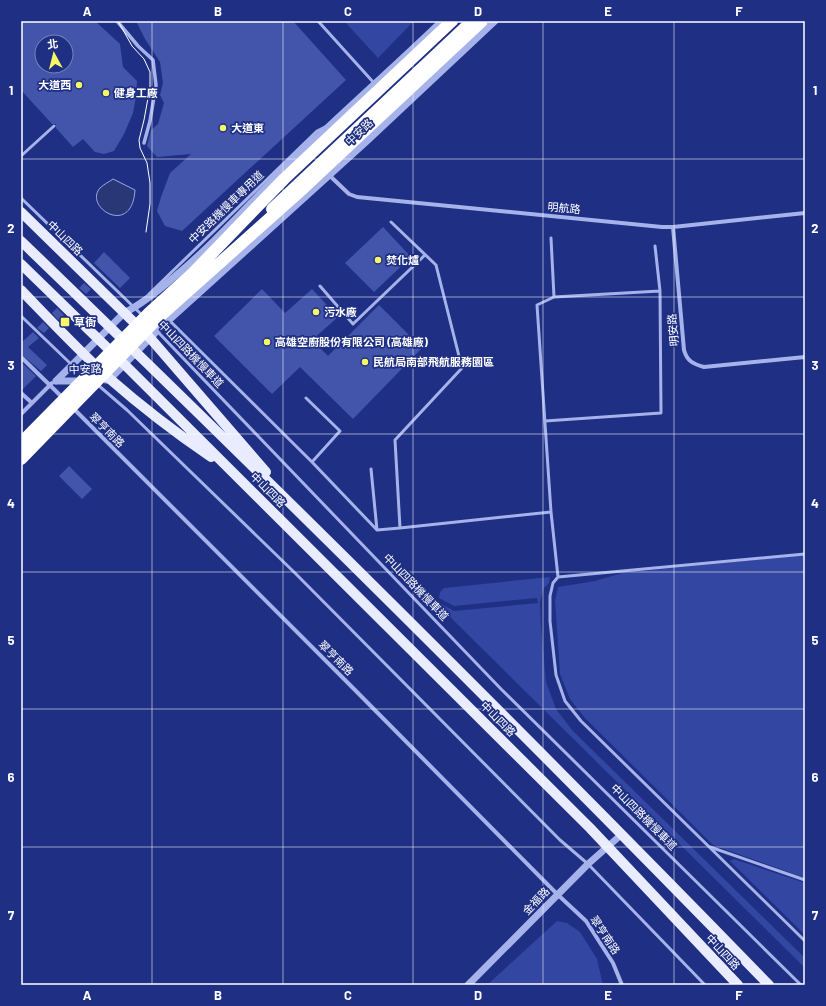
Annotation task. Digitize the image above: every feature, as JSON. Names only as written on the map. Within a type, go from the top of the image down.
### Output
[{"type":"highway","points":[[21,458],[158,318],[284,179],[452,21]]},
{"type":"highway","points":[[197,276],[463,21]]},
{"type":"highway","points":[[197,276],[295,187],[472,21]]},
{"type":"highway","points":[[21,443],[149,313],[197,276],[304,187],[491,21]]},
{"type":"main road","name":"中山四路","points":[[21,212],[124,313],[154,335],[318,530]]},
{"type":"main road","name":"中山四路","points":[[21,241],[318,530],[622,834],[769,985]]},
{"type":"main road","name":"中山四路","points":[[21,264],[236,474],[590,828],[738,985]]},
{"type":"main road","name":"中山四路","points":[[21,290],[83,354],[110,379],[162,422],[236,474]]},
{"type":"street","points":[[117,21],[138,46],[153,60],[156,85],[150,121],[144,143]]},
{"type":"street","name":"中安路","points":[[220,236],[283,170],[442,21]]},
{"type":"street","name":"中安路","points":[[53,382],[72,366],[124,313],[153,295],[183,270],[332,139],[457,21]]},
{"type":"street","name":"中安路","points":[[237,258],[265,218],[477,21]]},
{"type":"street","name":"中安路","points":[[53,382],[110,379],[169,320],[329,175],[491,21]]},
{"type":"street","name":"明航路","points":[[329,175],[349,194],[357,197],[673,227],[805,213]]},
{"type":"street","name":"明安路","points":[[673,227],[684,350],[686,357],[690,362],[704,367],[805,358]]},
{"type":"street","name":"翠亨南路","points":[[21,357],[53,382],[557,894],[586,921],[613,964],[622,985]]},
{"type":"street","points":[[21,414],[53,382]]},
{"type":"street","points":[[21,393],[32,403]]},
{"type":"street","name":"金福路","points":[[468,985],[557,894],[622,834]]},
{"type":"lane","points":[[318,21],[376,84]]},
{"type":"lane","name":"中安路機慢車專用道","points":[[135,307],[317,131],[332,124]]},
{"type":"lane","points":[[21,156],[54,126]]},
{"type":"lane","name":"中山四路機慢車道","points":[[21,198],[135,307],[154,335],[501,689],[801,985]]},
{"type":"lane","points":[[391,222],[436,265],[462,368],[395,440],[400,528]]},
{"type":"lane","points":[[551,238],[554,298]]},
{"type":"lane","points":[[545,422],[661,413],[660,291],[655,246]]},
{"type":"lane","points":[[320,286],[353,324],[425,256]]},
{"type":"lane","points":[[558,577],[551,512],[537,304],[554,298],[660,291]]},
{"type":"lane","points":[[21,316],[72,366],[127,410],[295,572],[560,840],[588,864],[705,985]]},
{"type":"lane","points":[[169,320],[378,530]]},
{"type":"lane","points":[[306,398],[340,431],[312,462]]},
{"type":"lane","points":[[371,469],[378,530]]},
{"type":"lane","points":[[378,530],[551,512]]},
{"type":"lane","points":[[805,554],[558,577],[553,583],[550,596],[550,621],[556,675],[565,701],[581,721],[805,941]]},
{"type":"lane","points":[[708,846],[805,880]]},
{"type":"shaded area","points":[[344,21],[414,21],[378,58]]},
{"type":"shaded area","points":[[113,179],[135,190],[132,204],[126,213],[118,215],[110,214],[103,210],[98,203],[96,196],[100,188]]},
{"type":"shaded area","points":[[805,555],[805,878],[713,845],[584,717],[570,699],[560,674],[555,601],[558,587],[595,581],[622,573]]},
{"type":"shaded area","points":[[550,577],[549,583],[544,588],[540,602],[541,626],[546,682],[556,709],[572,730],[805,958],[805,968],[443,610],[438,602],[454,611],[538,603],[537,598],[454,606],[439,598],[440,592],[444,588]]},
{"type":"shaded area","points":[[734,859],[805,883],[805,935],[730,861]]},
{"type":"shaded area","points":[[557,921],[567,923],[580,932],[597,959],[603,985],[487,985]]},
{"type":"building","name":"大道西","points":[[21,21],[95,21],[120,44],[123,67],[137,81],[133,113],[124,134],[114,151],[104,154],[95,152],[83,139],[73,147],[56,128],[56,124],[52,124],[21,90]]},
{"type":"building","name":"大道東","points":[[136,21],[293,21],[346,80],[182,231],[165,226],[157,211],[170,173],[191,154],[157,157],[147,146],[151,130],[158,124],[164,103],[160,95],[163,83],[160,62],[145,39]]},
{"type":"building","name":"焚化爐","points":[[383,227],[411,257],[374,292],[345,263]]},
{"type":"building","points":[[104,252],[130,278],[120,288],[94,263]]},
{"type":"building","points":[[84,283],[91,289],[86,294],[79,288]]},
{"type":"building","points":[[262,289],[285,313],[312,289],[338,317],[312,340],[328,356],[379,305],[422,348],[353,419],[300,367],[272,394],[214,336]]},
{"type":"building","points":[[57,308],[64,315],[58,320],[52,313]]},
{"type":"building","points":[[43,322],[49,328],[44,333],[37,328]]},
{"type":"building","points":[[33,332],[39,338],[28,347],[47,365],[41,371],[21,354],[21,341],[22,342]]},
{"type":"building","points":[[21,362],[36,376],[22,390],[21,390]]},
{"type":"building","points":[[69,466],[92,489],[82,499],[59,476]]},
{"type":"tram line","points":[[118,21],[132,46],[144,59],[150,72],[150,87],[139,140],[140,148],[147,163],[150,183],[150,204],[146,232]]},
{"type":"place","name":"大道西","points":[[79,85]]},
{"type":"place","name":"健身工廠","points":[[106,93]]},
{"type":"place","name":"大道東","points":[[223,128]]},
{"type":"place","name":"焚化爐","points":[[378,260]]},
{"type":"place","name":"污水廠","points":[[316,312]]},
{"type":"place","name":"草衙","points":[[65,322]]},
{"type":"place","name":"高雄空廚股份有限公司 (高雄廠)","points":[[267,342]]},
{"type":"place","name":"民航局南部飛航服務園區","points":[[365,362]]}]
